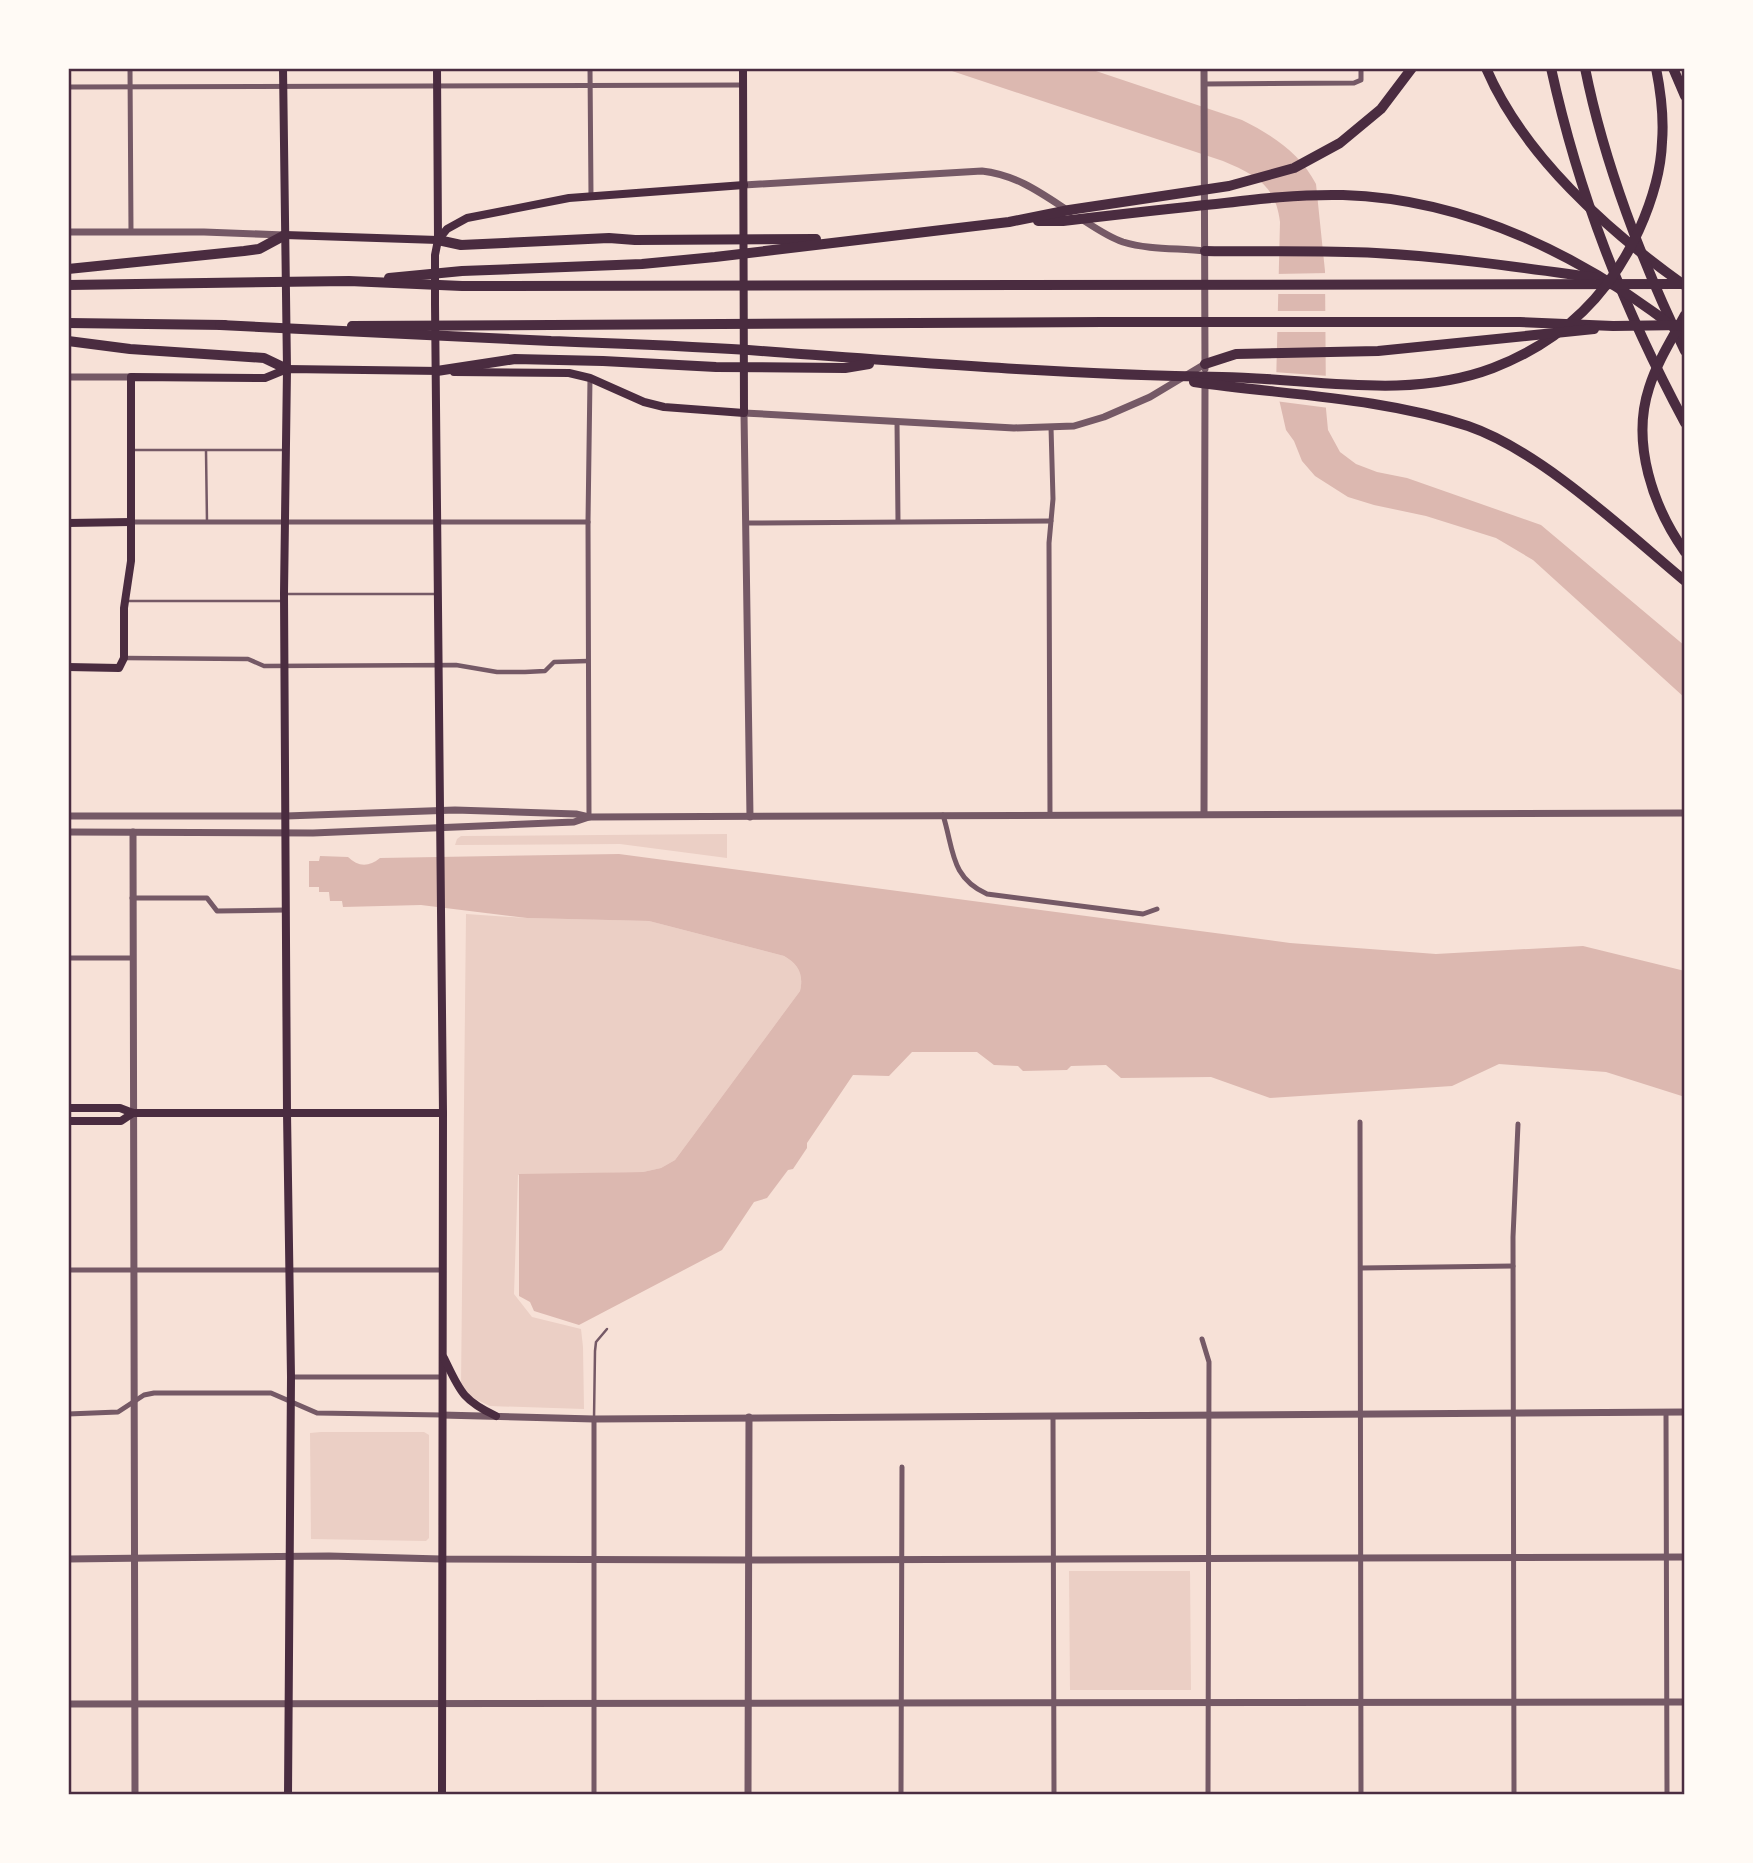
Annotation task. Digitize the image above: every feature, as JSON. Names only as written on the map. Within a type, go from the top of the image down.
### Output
[{"type":"highway","points":[[1009,222],[1069,210],[1228,186],[1286,171],[1325,152],[1354,132],[1381,109],[1412,68]]},
{"type":"highway","points":[[1486,68],[1499,96],[1517,124],[1566,182],[1623,237],[1685,285]]},
{"type":"highway","points":[[1551,68],[1569,147],[1582,188],[1632,317],[1685,422]]},
{"type":"highway","points":[[1586,68],[1612,167],[1648,269],[1685,351]]},
{"type":"highway","points":[[1162,377],[1227,377],[1412,386],[1492,369],[1527,352],[1568,326],[1589,306],[1616,274],[1630,249],[1653,191],[1662,145],[1660,92],[1656,68]]},
{"type":"highway","points":[[1673,68],[1685,96]]},
{"type":"highway","points":[[349,282],[462,271],[642,264],[997,223],[1063,221],[1302,195],[1359,196],[1404,201],[1480,219],[1537,243],[1608,281],[1685,336]]},
{"type":"highway","points":[[68,269],[258,249],[285,235]]},
{"type":"highway","points":[[438,240],[461,244],[609,239],[848,240]]},
{"type":"highway","points":[[1205,251],[1327,251],[1436,257],[1644,284]]},
{"type":"highway","points":[[68,285],[349,282],[462,286],[1685,285]]},
{"type":"highway","points":[[1685,315],[1659,362],[1649,387],[1644,438],[1652,489],[1666,522],[1685,552]]},
{"type":"highway","points":[[68,323],[463,326],[1520,322],[1613,326],[1685,325]]},
{"type":"highway","points":[[220,325],[716,348],[881,362],[1098,372],[1162,377],[1397,409],[1469,426],[1502,441],[1538,463],[1685,580]]},
{"type":"highway","points":[[1205,364],[1236,354],[1378,351],[1613,326]]},
{"type":"highway","points":[[68,341],[130,349],[264,358],[287,369]]},
{"type":"highway","points":[[437,371],[523,359],[716,367],[845,368],[881,362]]},
{"type":"main road","points":[[283,68],[287,369],[284,450],[287,1113],[291,1377],[288,1795]]},
{"type":"main road","points":[[437,68],[438,240],[435,255],[438,811],[443,1113],[442,1795]]},
{"type":"main road","points":[[68,667],[119,668],[124,658],[125,601],[131,561],[131,377],[265,378],[287,369],[569,373],[590,378],[644,402],[664,407],[744,412],[743,68]]},
{"type":"main road","points":[[438,240],[447,229],[467,218],[569,198],[744,185]]},
{"type":"main road","points":[[285,235],[438,240]]},
{"type":"main road","points":[[68,523],[131,522]]},
{"type":"main road","points":[[68,1108],[120,1108],[133,1113],[443,1113]]},
{"type":"main road","points":[[68,1121],[121,1121],[133,1113]]},
{"type":"main road","points":[[442,1354],[464,1397],[475,1406],[496,1416]]},
{"type":"street","points":[[130,68],[131,232]]},
{"type":"street","points":[[590,68],[591,196]]},
{"type":"street","points":[[1204,68],[1204,814]]},
{"type":"street","points":[[1204,84],[1354,83],[1362,80],[1361,68]]},
{"type":"street","points":[[68,87],[743,85]]},
{"type":"street","points":[[744,185],[957,171],[994,172],[1031,185],[1093,227],[1124,242],[1144,247],[1205,251]]},
{"type":"street","points":[[68,232],[285,235]]},
{"type":"street","points":[[750,817],[744,412],[1014,428],[1074,426],[1104,417],[1150,397],[1205,364]]},
{"type":"street","points":[[68,377],[131,377]]},
{"type":"street","points":[[589,817],[590,378]]},
{"type":"street","points":[[897,421],[898,521]]},
{"type":"street","points":[[1050,815],[1049,661],[1053,499],[1051,427]]},
{"type":"street","points":[[747,523],[1051,521]]},
{"type":"street","points":[[131,522],[588,522]]},
{"type":"street","points":[[124,658],[242,659],[264,666],[439,665],[507,673],[545,671],[554,662],[589,661]]},
{"type":"street","points":[[68,816],[286,816],[438,811],[576,814],[589,817],[1685,813]]},
{"type":"street","points":[[943,815],[957,867],[963,878],[987,894],[1143,914],[1157,909]]},
{"type":"street","points":[[68,832],[286,833],[574,822],[589,817]]},
{"type":"street","points":[[133,832],[135,1795]]},
{"type":"street","points":[[132,898],[207,898],[217,911],[286,910]]},
{"type":"street","points":[[68,958],[133,958]]},
{"type":"street","points":[[1360,1122],[1361,1795]]},
{"type":"street","points":[[1514,1795],[1513,1266],[1518,1124]]},
{"type":"street","points":[[1361,1268],[1513,1266]]},
{"type":"street","points":[[68,1270],[443,1270]]},
{"type":"street","points":[[1202,1339],[1209,1363],[1208,1795]]},
{"type":"street","points":[[291,1377],[442,1377]]},
{"type":"street","points":[[68,1414],[112,1413],[134,1404],[144,1395],[154,1393],[271,1393],[317,1413],[594,1419],[1685,1412]]},
{"type":"street","points":[[1666,1412],[1667,1795]]},
{"type":"street","points":[[1053,1416],[1054,1795]]},
{"type":"street","points":[[748,1417],[748,1795]]},
{"type":"street","points":[[594,1419],[594,1795]]},
{"type":"street","points":[[901,1795],[902,1467]]},
{"type":"street","points":[[68,1559],[329,1556],[750,1560],[1685,1557]]},
{"type":"street","points":[[68,1704],[1685,1702]]},
{"type":"lane","points":[[131,450],[284,450]]},
{"type":"lane","points":[[206,450],[207,522]]},
{"type":"lane","points":[[125,601],[438,594]]},
{"type":"lane","points":[[594,1419],[596,1342],[607,1329]]},
{"type":"shaded area","points":[[943,68],[1087,68],[1242,120],[1284,146],[1302,163],[1316,184],[1325,271],[1326,409],[1328,430],[1340,452],[1356,464],[1377,472],[1407,478],[1541,525],[1685,646],[1685,698],[1533,560],[1496,538],[1426,516],[1348,497],[1315,476],[1302,461],[1286,430],[1276,386],[1280,222],[1274,199],[1262,182],[1223,161]]},
{"type":"shaded area","points":[[727,834],[727,858],[620,844],[455,845],[461,836]]},
{"type":"shaded area","points":[[619,854],[1290,943],[1436,954],[1583,946],[1685,971],[1685,1097],[1606,1072],[1499,1064],[1452,1086],[1270,1098],[1211,1077],[1121,1078],[1106,1065],[1071,1066],[1067,1070],[1023,1071],[1018,1066],[994,1065],[977,1052],[912,1052],[889,1076],[853,1075],[807,1143],[807,1148],[793,1169],[788,1170],[767,1198],[754,1202],[722,1250],[579,1325],[534,1311],[530,1302],[519,1296],[519,1174],[643,1172],[661,1168],[675,1160],[800,991],[799,970],[784,956],[649,921],[527,918],[421,905],[343,907],[342,901],[330,901],[329,892],[319,892],[319,887],[309,887],[309,861],[319,861],[320,856],[348,857],[364,865],[380,858]]},
{"type":"shaded area","points":[[466,914],[649,921],[784,956],[793,962],[800,975],[800,991],[675,1160],[661,1168],[643,1172],[518,1175],[514,1294],[532,1317],[581,1329],[584,1409],[490,1406],[473,1398],[461,1387]]},
{"type":"shaded area","points":[[424,1432],[429,1435],[429,1538],[426,1541],[311,1539],[310,1433]]},
{"type":"shaded area","points":[[1069,1571],[1190,1571],[1191,1690],[1070,1690]]},
{"type":"pier","points":[[1329,273],[1330,294],[1275,294],[1275,274]]},
{"type":"pier","points":[[1275,311],[1330,311],[1330,332],[1274,332]]},
{"type":"pier","points":[[1273,372],[1329,376],[1329,408],[1275,401]]}]
